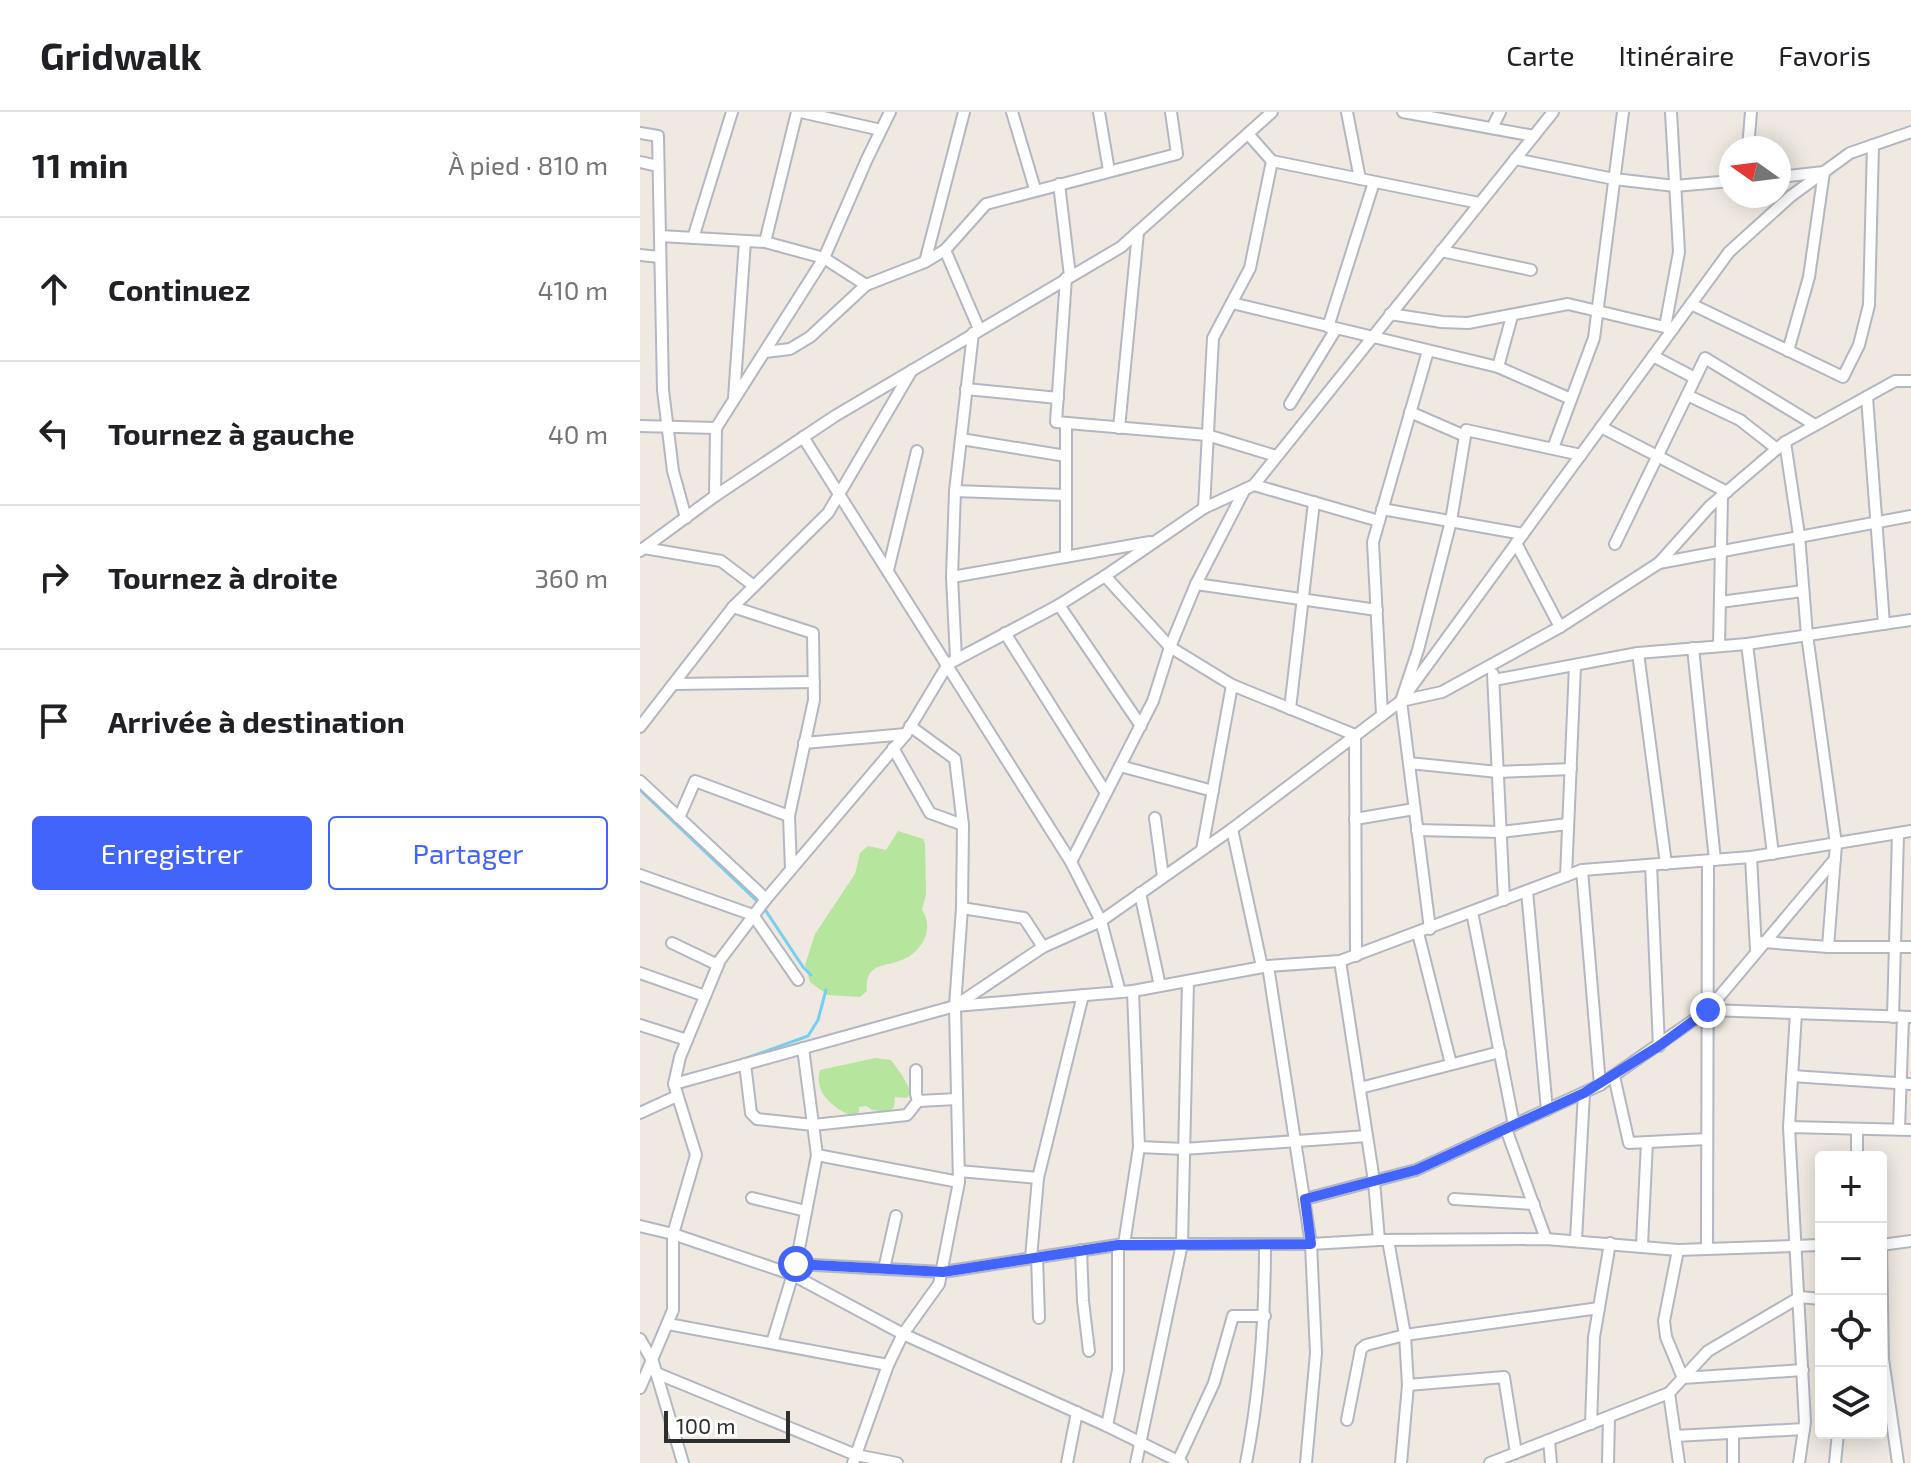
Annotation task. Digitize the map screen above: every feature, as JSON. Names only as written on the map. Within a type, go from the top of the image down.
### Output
[{"type":"street","points":[[693,238],[732,112]]},
{"type":"street","points":[[765,242],[799,112],[881,130]]},
{"type":"street","points":[[715,496],[716,428],[824,258],[890,112]]},
{"type":"street","points":[[925,262],[964,112]]},
{"type":"street","points":[[1012,112],[1035,189]]},
{"type":"street","points":[[1099,112],[1109,171]]},
{"type":"street","points":[[765,352],[790,349],[810,337],[866,285],[925,262],[945,250],[986,204],[1177,154],[1171,112]]},
{"type":"street","points":[[642,550],[803,437],[1121,247],[1272,112]]},
{"type":"street","points":[[1347,112],[1360,179]]},
{"type":"street","points":[[1403,112],[1462,117],[1492,128],[1534,136]]},
{"type":"street","points":[[1492,128],[1500,112]]},
{"type":"street","points":[[1071,862],[1153,701],[1170,647],[1196,584],[1249,487],[1553,112]]},
{"type":"street","points":[[1553,448],[1594,338],[1623,112]]},
{"type":"street","points":[[1669,328],[1679,252],[1671,112]]},
{"type":"street","points":[[1749,136],[1751,112]]},
{"type":"street","points":[[955,1006],[1043,947],[1101,921],[1232,829],[1401,701],[1653,356],[1669,328],[1729,252],[1791,196],[1850,153],[1911,132]]},
{"type":"street","points":[[640,133],[658,136],[663,390],[673,471],[686,518]]},
{"type":"street","points":[[1249,135],[1272,161],[1479,203]]},
{"type":"street","points":[[1691,304],[1843,377],[1859,345],[1869,305],[1873,145]]},
{"type":"street","points":[[1515,159],[1614,179],[1675,186],[1719,182]]},
{"type":"street","points":[[1204,508],[1213,338],[1250,268],[1272,161]]},
{"type":"street","points":[[640,162],[658,166]]},
{"type":"street","points":[[1791,176],[1824,172]]},
{"type":"street","points":[[1788,351],[1809,277],[1824,172]]},
{"type":"street","points":[[1290,404],[1332,328],[1374,182]]},
{"type":"street","points":[[1059,184],[1068,277],[1056,422],[1207,435],[1276,456]]},
{"type":"street","points":[[1119,428],[1138,232]]},
{"type":"street","points":[[660,236],[765,242],[824,258],[866,285]]},
{"type":"street","points":[[733,400],[745,241]]},
{"type":"street","points":[[945,250],[976,331],[955,491],[952,662]]},
{"type":"street","points":[[1441,251],[1531,270]]},
{"type":"street","points":[[640,255],[660,257]]},
{"type":"street","points":[[1232,303],[1498,367],[1571,399]]},
{"type":"street","points":[[1390,314],[1468,323],[1568,304],[1669,328]]},
{"type":"street","points":[[1498,367],[1512,316]]},
{"type":"street","points":[[1382,715],[1373,542],[1428,351]]},
{"type":"street","points":[[1653,356],[1695,378]]},
{"type":"street","points":[[1615,544],[1705,358],[1815,425]]},
{"type":"street","points":[[640,727],[733,607],[828,513],[913,369]]},
{"type":"street","points":[[1401,701],[1442,692],[1560,627],[1659,563],[1724,494],[1781,445],[1895,381],[1911,381]]},
{"type":"street","points":[[966,389],[1058,398]]},
{"type":"street","points":[[1687,395],[1740,420],[1781,445],[1799,535],[1807,635],[1836,844],[1828,947]]},
{"type":"street","points":[[1867,397],[1884,624]]},
{"type":"street","points":[[1410,412],[1465,436]]},
{"type":"street","points":[[1066,423],[1066,557]]},
{"type":"street","points":[[640,426],[716,428]]},
{"type":"street","points":[[1601,427],[1724,494]]},
{"type":"street","points":[[1430,929],[1401,701],[1418,650],[1451,521],[1466,430],[1581,455]]},
{"type":"street","points":[[803,437],[888,570],[952,662],[1071,862],[1101,921],[1120,992]]},
{"type":"street","points":[[961,439],[1066,456]]},
{"type":"street","points":[[888,570],[917,451]]},
{"type":"street","points":[[640,1388],[673,1310],[673,1234],[696,1155],[674,1084],[687,1040],[718,965],[753,915],[908,730],[952,662],[1059,605],[1204,508],[1249,487],[1379,521]]},
{"type":"street","points":[[955,491],[1066,495]]},
{"type":"street","points":[[1719,646],[1724,494]]},
{"type":"street","points":[[1290,709],[1314,502]]},
{"type":"street","points":[[1382,509],[1523,534]]},
{"type":"street","points":[[1659,563],[1911,516]]},
{"type":"street","points":[[952,577],[1156,541]]},
{"type":"street","points":[[1516,543],[1560,627]]},
{"type":"street","points":[[642,550],[721,561],[754,586]]},
{"type":"street","points":[[1105,576],[1170,647],[1232,685],[1355,735]]},
{"type":"street","points":[[1196,584],[1377,610]]},
{"type":"street","points":[[1720,602],[1803,591]]},
{"type":"street","points":[[1059,605],[1141,726]]},
{"type":"street","points":[[733,607],[813,633],[814,700],[789,816],[791,869]]},
{"type":"street","points":[[1494,680],[1638,653],[1747,644],[1911,620]]},
{"type":"street","points":[[1005,633],[1106,793]]},
{"type":"street","points":[[1747,644],[1773,854]]},
{"type":"street","points":[[1693,648],[1711,860],[1707,1248]]},
{"type":"street","points":[[1638,653],[1666,864]]},
{"type":"street","points":[[1493,664],[1504,900]]},
{"type":"street","points":[[1566,876],[1575,666]]},
{"type":"street","points":[[674,684],[814,682]]},
{"type":"street","points":[[1202,850],[1232,685]]},
{"type":"street","points":[[804,743],[908,730],[955,759],[963,825],[962,908],[955,1006],[959,1176],[943,1272],[939,1284],[903,1334],[888,1365],[855,1459]]},
{"type":"street","points":[[1355,735],[1356,956]]},
{"type":"street","points":[[893,748],[930,813],[963,825]]},
{"type":"street","points":[[1409,763],[1498,772],[1571,769]]},
{"type":"street","points":[[1120,766],[1213,791]]},
{"type":"street","points":[[640,781],[766,899]]},
{"type":"street","points":[[679,818],[695,781],[789,816]]},
{"type":"street","points":[[1355,819],[1414,809]]},
{"type":"street","points":[[1155,818],[1163,877]]},
{"type":"street","points":[[1417,830],[1501,832],[1568,824]]},
{"type":"street","points":[[1232,829],[1265,966],[1311,1244],[1316,1353],[1306,1463]]},
{"type":"street","points":[[674,1084],[955,1006],[1133,991],[1265,966],[1340,961],[1582,870],[1751,857],[1911,831]]},
{"type":"street","points":[[1898,834],[1896,946],[1906,1084],[1899,1129]]},
{"type":"street","points":[[1751,857],[1760,946]]},
{"type":"street","points":[[1305,1199],[1416,1170],[1600,1085],[1708,1010],[1835,859]]},
{"type":"street","points":[[1651,865],[1659,1046]]},
{"type":"street","points":[[1582,870],[1600,1085]]},
{"type":"street","points":[[640,875],[753,915],[798,980]]},
{"type":"street","points":[[1527,891],[1547,1110]]},
{"type":"street","points":[[1140,893],[1160,986]]},
{"type":"street","points":[[962,908],[1024,918],[1043,947]]},
{"type":"street","points":[[1472,912],[1500,1052],[1510,1127],[1546,1239]]},
{"type":"street","points":[[1418,933],[1451,1064]]},
{"type":"street","points":[[672,943],[718,965]]},
{"type":"street","points":[[1760,946],[1911,947]]},
{"type":"street","points":[[1340,961],[1384,1240],[1405,1335],[1408,1385],[1401,1463]]},
{"type":"street","points":[[640,973],[705,996]]},
{"type":"street","points":[[1136,1463],[1182,1244],[1188,981]]},
{"type":"street","points":[[1107,1426],[1118,1370],[1121,1244],[1139,1147],[1133,991]]},
{"type":"street","points":[[1039,1318],[1034,1258],[1038,1178],[1083,995]]},
{"type":"street","points":[[1708,1010],[1902,1017]]},
{"type":"street","points":[[1796,1013],[1789,1127],[1803,1370],[1804,1429],[1799,1463]]},
{"type":"street","points":[[640,1025],[687,1040]]},
{"type":"street","points":[[772,1343],[793,1269],[817,1155],[803,1048]]},
{"type":"street","points":[[1360,1088],[1500,1052]]},
{"type":"street","points":[[745,1064],[753,1117],[813,1125],[907,1115],[918,1101],[957,1099]]},
{"type":"street","points":[[916,1070],[918,1101]]},
{"type":"street","points":[[1614,1076],[1629,1143],[1707,1139]]},
{"type":"street","points":[[1792,1076],[1906,1084]]},
{"type":"street","points":[[1576,1240],[1584,1093]]},
{"type":"street","points":[[640,1113],[677,1096]]},
{"type":"street","points":[[1789,1127],[1911,1130]]},
{"type":"street","points":[[1857,1129],[1857,1151]]},
{"type":"street","points":[[1139,1147],[1184,1149],[1367,1136]]},
{"type":"street","points":[[1642,1245],[1647,1142]]},
{"type":"street","points":[[817,1155],[959,1176],[1038,1178]]},
{"type":"street","points":[[752,1198],[806,1211]]},
{"type":"street","points":[[1454,1199],[1534,1204]]},
{"type":"street","points":[[884,1269],[896,1216]]},
{"type":"street","points":[[640,1226],[793,1269],[903,1334],[1180,1462],[1214,1383],[1233,1316],[1265,1316]]},
{"type":"street","points":[[793,1269],[943,1272],[1121,1244],[1546,1239],[1678,1250],[1815,1245]]},
{"type":"street","points":[[1887,1244],[1911,1241]]},
{"type":"street","points":[[1591,1424],[1594,1337],[1610,1243]]},
{"type":"street","points":[[1246,1463],[1265,1316],[1265,1244]]},
{"type":"street","points":[[1081,1250],[1089,1351]]},
{"type":"street","points":[[1678,1250],[1664,1321],[1666,1337],[1683,1378]]},
{"type":"street","points":[[1493,1463],[1669,1393],[1708,1351],[1800,1297],[1815,1298]]},
{"type":"street","points":[[1347,1420],[1361,1349],[1366,1345],[1405,1335],[1599,1308]]},
{"type":"street","points":[[668,1324],[888,1365]]},
{"type":"street","points":[[640,1339],[653,1362],[683,1463]]},
{"type":"street","points":[[1884,1367],[1898,1461],[1911,1458]]},
{"type":"street","points":[[1683,1378],[1803,1370]]},
{"type":"street","points":[[656,1373],[855,1459],[897,1463]]},
{"type":"street","points":[[1408,1385],[1504,1377],[1516,1453]]},
{"type":"street","points":[[1669,1393],[1679,1463]]},
{"type":"street","points":[[1067,1463],[1077,1412]]},
{"type":"street","points":[[1608,1463],[1609,1417]]},
{"type":"street","points":[[1675,1436],[1804,1429]]},
{"type":"street","points":[[1733,1433],[1733,1463]]},
{"type":"street","points":[[1835,1463],[1837,1439]]},
{"type":"street","points":[[1549,1440],[1551,1463]]},
{"type":"green space","points":[[898,831],[923,839],[925,843],[926,895],[922,910],[927,923],[925,937],[918,949],[906,958],[873,970],[867,981],[867,991],[860,997],[828,995],[810,982],[805,965],[815,934],[855,874],[860,853],[868,846],[886,850]]},
{"type":"green space","points":[[875,1058],[891,1060],[911,1092],[907,1098],[895,1097],[894,1107],[889,1112],[859,1107],[859,1115],[855,1117],[827,1100],[820,1086],[820,1070]]},
{"type":"waterway","points":[[640,790],[759,903]]},
{"type":"waterway","points":[[764,908],[811,975]]},
{"type":"waterway","points":[[741,1060],[808,1036],[818,1020],[826,990]]},
{"type":"route","points":[[796,1264],[943,1272],[1118,1245],[1311,1244],[1305,1199],[1416,1170],[1584,1093],[1659,1046],[1708,1010]]}]
